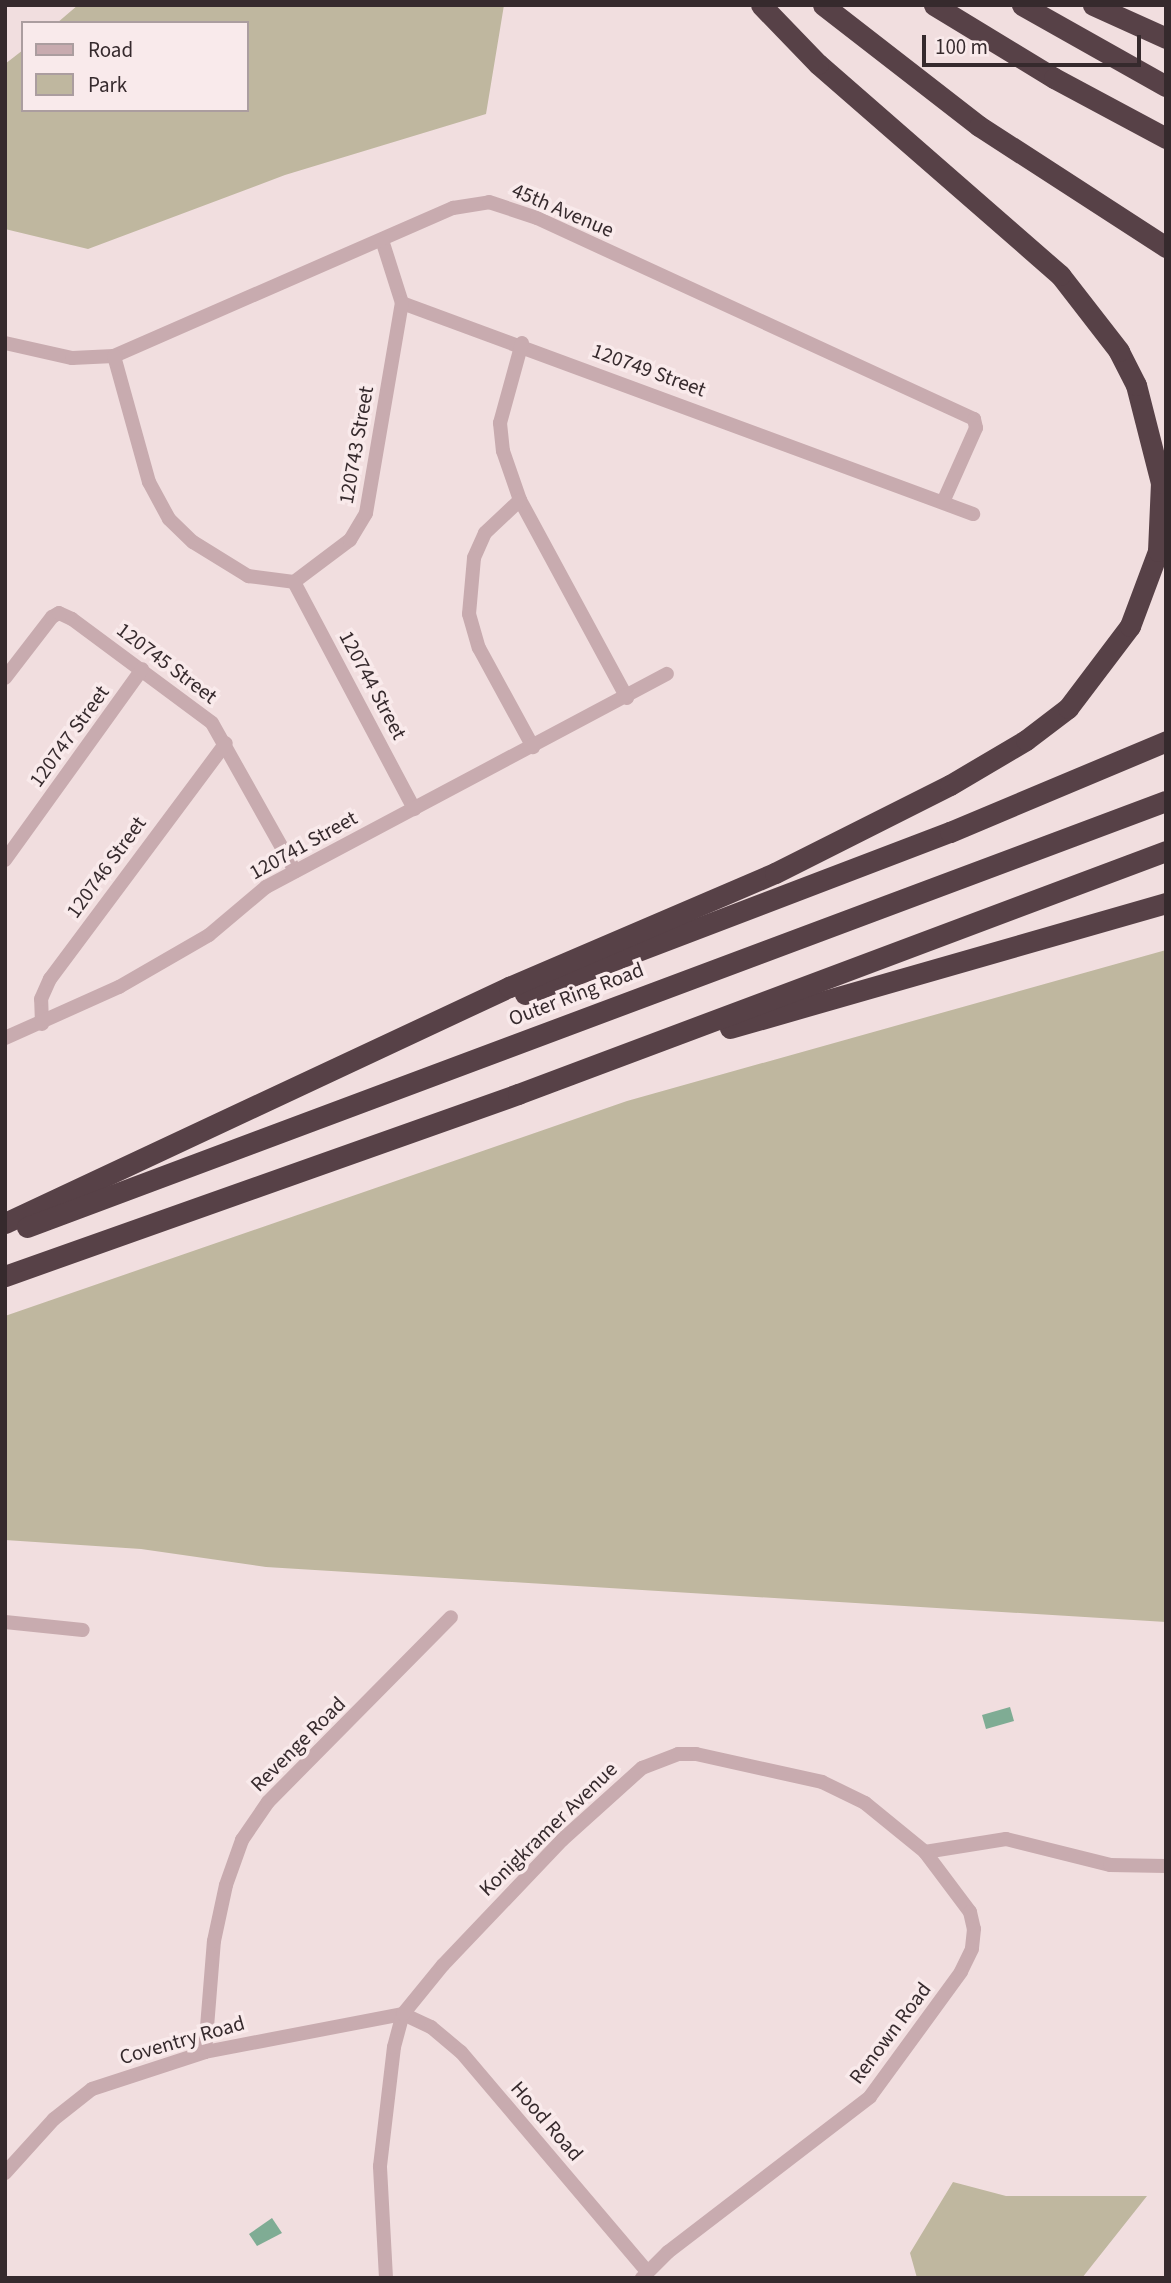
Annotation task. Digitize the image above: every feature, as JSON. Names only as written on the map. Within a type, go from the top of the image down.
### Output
[{"type":"highway","points":[[5,1223],[509,987],[775,873],[950,785],[1026,740],[1068,708],[1108,658],[1146,590],[1158,551],[1161,483],[1136,384],[1119,351],[1060,275],[818,64],[761,5]]},
{"type":"highway","points":[[823,5],[979,126],[1166,247]]},
{"type":"highway","points":[[934,5],[1054,78],[1166,138]]},
{"type":"highway","points":[[1022,5],[1166,86]]},
{"type":"highway","points":[[1093,5],[1166,38]]},
{"type":"highway","points":[[366,1055],[950,832],[1166,741]]},
{"type":"highway","name":"Outer Ring Road","points":[[5,1235],[1166,801]]},
{"type":"highway","points":[[5,1276],[518,1094],[1166,850]]},
{"type":"highway","points":[[518,1094],[1009,946],[1166,903]]},
{"type":"highway","points":[[1009,946],[1166,917]]},
{"type":"street","name":"45th Avenue","points":[[5,343],[72,358],[114,356],[463,205],[507,206],[813,342],[975,421],[943,502]]},
{"type":"street","points":[[382,240],[402,303]]},
{"type":"street","name":"120749 Street","points":[[402,303],[522,344],[973,514]]},
{"type":"street","name":"120743 Street","points":[[294,582],[349,540],[366,513],[402,303]]},
{"type":"street","points":[[522,344],[500,423],[503,451],[520,500],[627,698]]},
{"type":"street","points":[[114,356],[149,482],[169,519],[193,542],[248,576],[294,582]]},
{"type":"street","points":[[520,500],[485,533],[474,558],[469,614],[479,648],[533,747]]},
{"type":"street","name":"120744 Street","points":[[294,582],[414,809]]},
{"type":"street","name":"120745 Street","points":[[5,678],[44,625],[60,613],[202,714],[226,743],[295,871]]},
{"type":"street","name":"120747 Street","points":[[5,860],[142,670]]},
{"type":"street","name":"120741 Street","points":[[5,1038],[42,1024],[196,943],[266,887],[627,698],[667,674]]},
{"type":"street","name":"120746 Street","points":[[42,1024],[41,999],[50,979],[226,743]]},
{"type":"street","name":"Revenge Road","points":[[205,2052],[214,1941],[226,1885],[242,1840],[268,1802],[451,1617]]},
{"type":"street","points":[[5,1622],[83,1630]]},
{"type":"street","name":"Konigkramer Avenue","points":[[386,2278],[380,2166],[394,2047],[403,2014],[443,1965],[618,1786],[666,1757],[696,1754],[725,1758],[822,1782],[865,1803],[925,1852]]},
{"type":"street","points":[[925,1852],[1006,1839],[1110,1865],[1166,1866]]},
{"type":"street","name":"Renown Road","points":[[644,2274],[870,2098],[961,1972],[972,1949],[974,1929],[970,1912],[925,1852]]},
{"type":"street","name":"Coventry Road","points":[[5,2173],[79,2097],[205,2052],[403,2014]]},
{"type":"street","name":"Hood Road","points":[[403,2014],[431,2027],[461,2052],[644,2274]]},
{"type":"green space","points":[[78,5],[504,5],[486,114],[285,175],[88,249],[5,229],[5,64],[21,52],[21,112],[248,112],[248,21],[59,21]]},
{"type":"green space","points":[[1166,950],[1166,1622],[266,1567],[141,1549],[5,1540],[5,1316],[627,1101]]},
{"type":"green space","points":[[953,2182],[1006,2196],[1147,2196],[1082,2278],[917,2278],[910,2253]]},
{"type":"shaded area","points":[[1010,1707],[1014,1721],[986,1729],[982,1715]]},
{"type":"shaded area","points":[[272,2218],[282,2233],[257,2246],[249,2234]]}]
